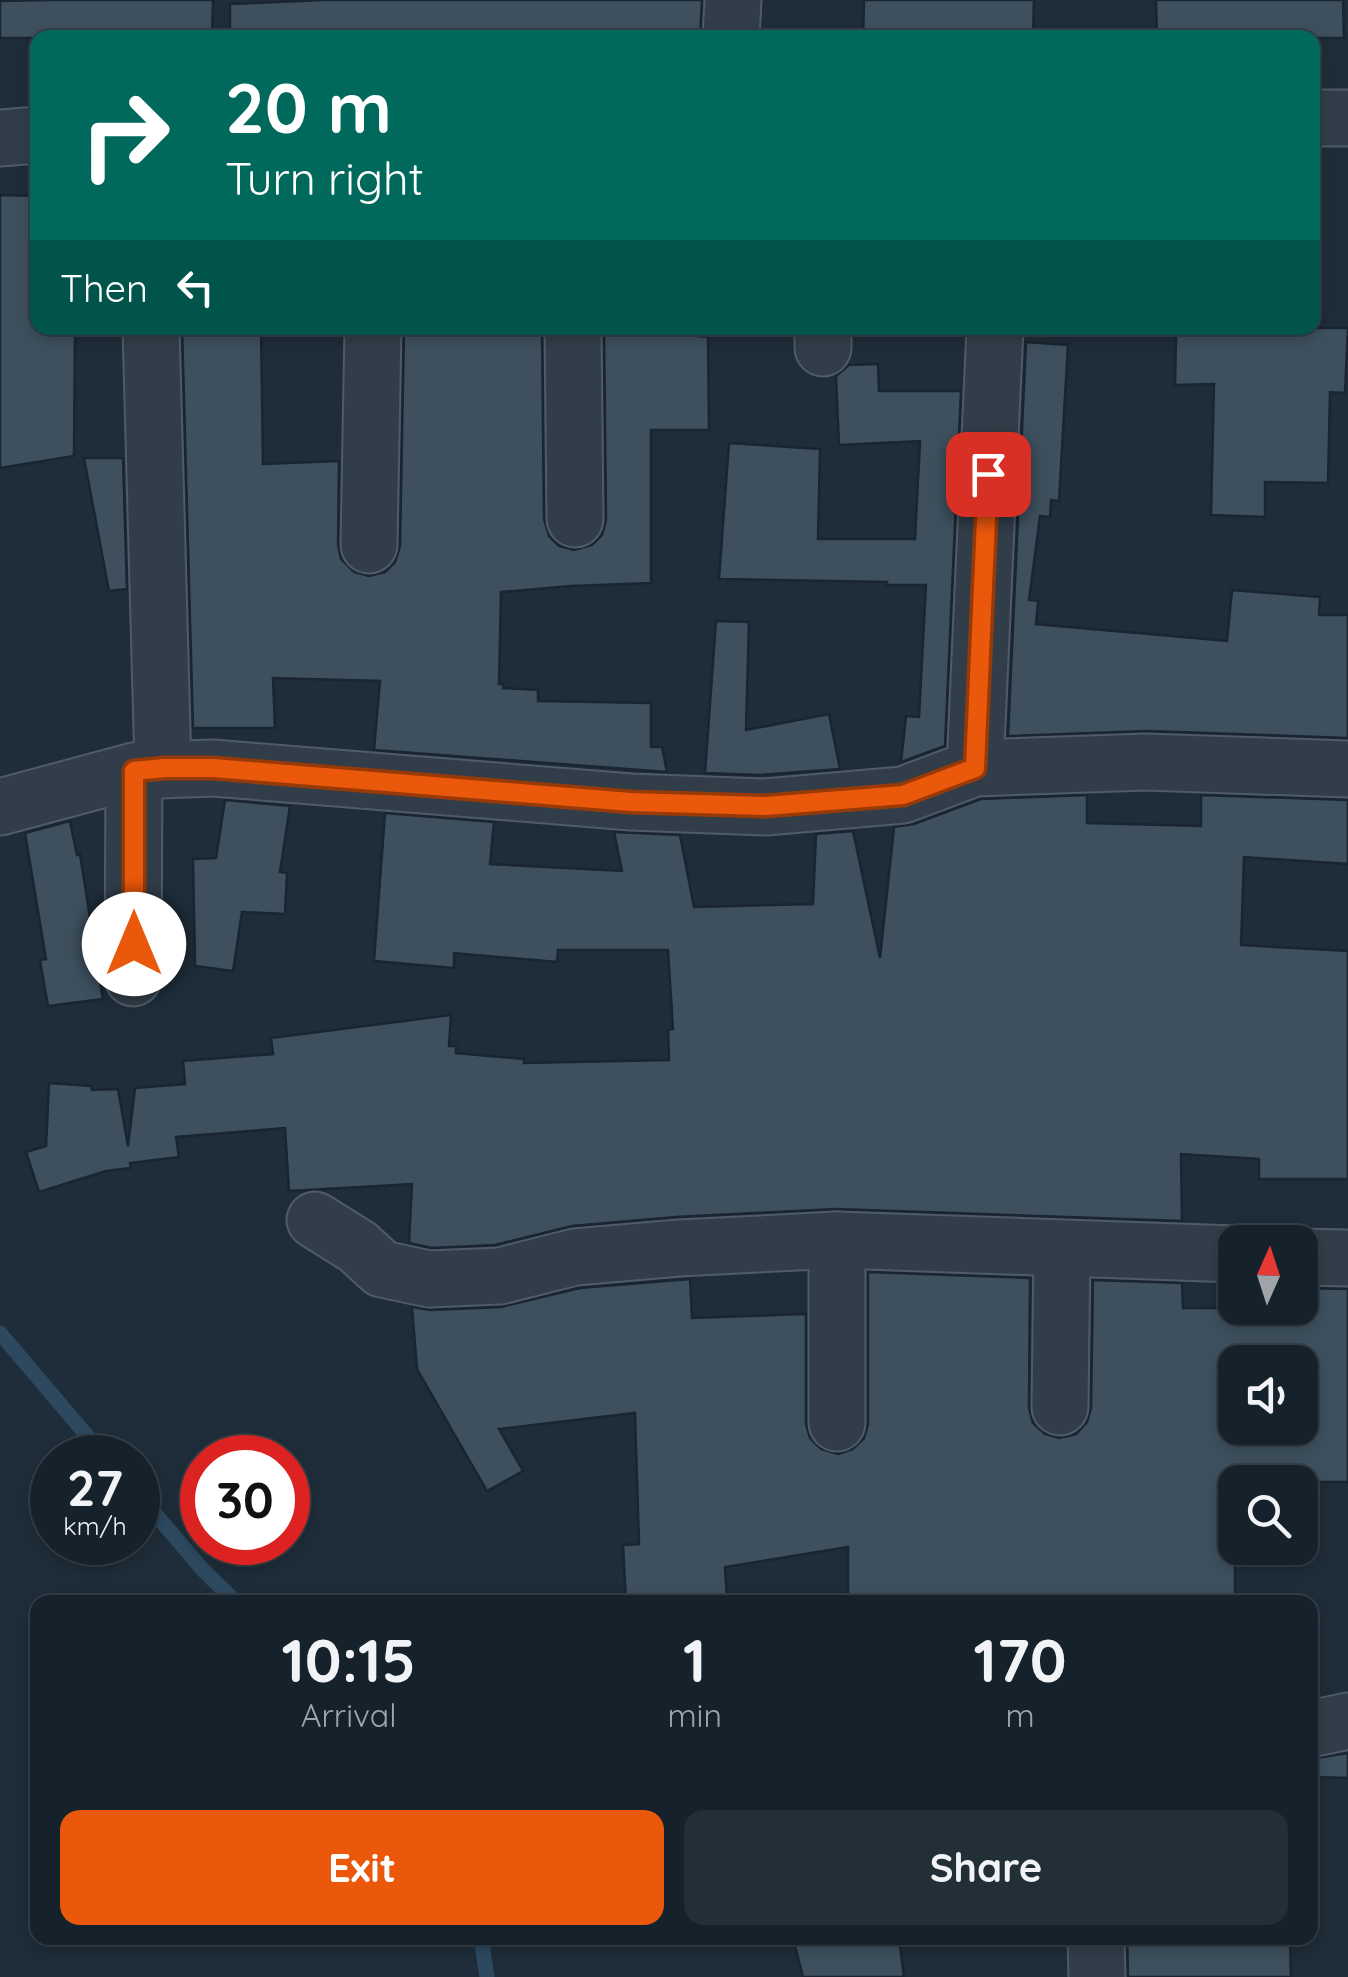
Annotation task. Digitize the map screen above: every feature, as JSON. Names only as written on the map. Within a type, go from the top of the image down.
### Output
[{"type":"street","points":[[731,30],[733,0]]},
{"type":"street","points":[[1320,118],[1348,118]]},
{"type":"street","points":[[0,138],[30,136]]},
{"type":"street","points":[[134,978],[148,770],[151,335]]},
{"type":"street","points":[[369,545],[372,335]]},
{"type":"street","points":[[573,335],[574,520]]},
{"type":"street","points":[[975,768],[995,335]]},
{"type":"street","points":[[0,808],[148,770],[213,768],[631,802],[766,806],[903,795],[975,768],[1146,762],[1348,769]]},
{"type":"street","points":[[315,1220],[358,1247],[382,1268],[429,1279],[500,1276],[576,1257],[836,1240],[1218,1253]]},
{"type":"street","points":[[836,1240],[837,1424]]},
{"type":"street","points":[[1060,1407],[1062,1248]]},
{"type":"street","points":[[1318,1257],[1348,1258]]},
{"type":"street","points":[[1318,1727],[1348,1721]]},
{"type":"street","points":[[1096,1945],[1097,1977]]},
{"type":"building","points":[[213,0],[212,30],[30,30],[30,38],[0,38],[0,1]]},
{"type":"building","points":[[324,0],[702,0],[700,30],[230,30],[230,4]]},
{"type":"building","points":[[864,0],[1034,0],[1033,30],[863,30]]},
{"type":"building","points":[[1156,0],[1343,0],[1344,38],[1320,38],[1320,30],[1157,30]]},
{"type":"building","points":[[0,195],[30,196],[30,335],[75,335],[74,456],[0,468]]},
{"type":"building","points":[[1320,328],[1348,328],[1345,393],[1330,392],[1328,483],[1265,482],[1265,517],[1211,515],[1214,384],[1175,385],[1176,335],[1320,335]]},
{"type":"building","points":[[182,335],[261,335],[263,464],[339,461],[341,559],[354,572],[369,576],[385,572],[395,562],[400,546],[404,335],[542,335],[544,519],[549,536],[559,546],[574,550],[592,545],[602,535],[606,520],[604,335],[708,337],[709,430],[651,430],[651,583],[501,592],[499,684],[503,688],[538,690],[538,701],[651,703],[651,747],[662,747],[667,772],[374,750],[380,681],[273,678],[275,728],[193,728]]},
{"type":"building","points":[[1026,342],[1068,345],[1059,501],[1051,500],[1050,517],[1040,516],[1029,600],[1038,601],[1036,624],[1227,641],[1232,590],[1320,597],[1319,615],[1348,615],[1348,738],[1147,731],[1008,736]]},
{"type":"building","points":[[878,364],[879,391],[961,391],[945,746],[901,762],[906,716],[919,717],[926,585],[719,579],[729,443],[820,449],[818,539],[915,539],[920,441],[839,445],[836,376],[849,365]]},
{"type":"building","points":[[84,458],[123,458],[127,589],[109,591]]},
{"type":"building","points":[[716,621],[749,622],[746,730],[829,714],[840,769],[759,775],[705,773]]},
{"type":"building","points":[[1087,795],[1087,823],[1201,826],[1201,795],[1348,800],[1348,864],[1244,857],[1241,945],[1348,951],[1348,1179],[1259,1179],[1259,1159],[1181,1154],[1182,1221],[836,1209],[572,1226],[495,1245],[432,1248],[409,1243],[412,1184],[289,1191],[285,1128],[176,1137],[179,1157],[130,1163],[131,1168],[106,1171],[39,1192],[26,1152],[46,1146],[49,1083],[91,1086],[92,1090],[118,1089],[128,1146],[135,1088],[185,1084],[183,1061],[273,1054],[271,1038],[451,1015],[449,1046],[456,1046],[456,1053],[524,1059],[524,1063],[669,1060],[668,1030],[673,1029],[668,950],[558,950],[557,962],[454,953],[454,968],[374,961],[385,813],[494,822],[490,864],[622,871],[614,832],[680,835],[694,907],[813,904],[816,834],[853,831],[880,958],[894,827],[914,824],[981,799]]},
{"type":"building","points":[[225,800],[290,806],[280,872],[287,873],[285,914],[242,912],[233,971],[195,966],[193,859],[216,858]]},
{"type":"building","points":[[70,821],[77,855],[80,854],[103,999],[48,1006],[40,960],[46,959],[25,833]]},
{"type":"building","points":[[868,1272],[1030,1278],[1029,1408],[1033,1423],[1045,1434],[1059,1438],[1076,1434],[1087,1422],[1091,1408],[1093,1280],[1182,1283],[1183,1308],[1218,1308],[1218,1325],[1318,1325],[1318,1288],[1348,1289],[1348,1482],[1318,1482],[1318,1465],[1218,1465],[1218,1565],[1235,1565],[1235,1595],[848,1595],[848,1547],[725,1567],[727,1595],[626,1595],[623,1545],[639,1544],[635,1413],[499,1429],[523,1471],[487,1491],[417,1369],[412,1307],[501,1307],[580,1288],[690,1279],[692,1318],[806,1314],[806,1424],[810,1438],[821,1449],[838,1454],[853,1449],[864,1438],[868,1424]]},
{"type":"building","points":[[1348,1753],[1348,1778],[1318,1777],[1318,1758]]},
{"type":"building","points":[[795,1945],[900,1945],[904,1977],[803,1977]]},
{"type":"building","points":[[1127,1945],[1290,1945],[1291,1977],[1128,1977]]},
{"type":"waterway","points":[[0,1333],[86,1435]]},
{"type":"waterway","points":[[160,1520],[229,1595]]},
{"type":"waterway","points":[[482,1945],[487,1977]]},
{"type":"route","points":[[134,944],[134,771],[213,768],[631,802],[766,806],[903,795],[975,768],[988,474]]}]
